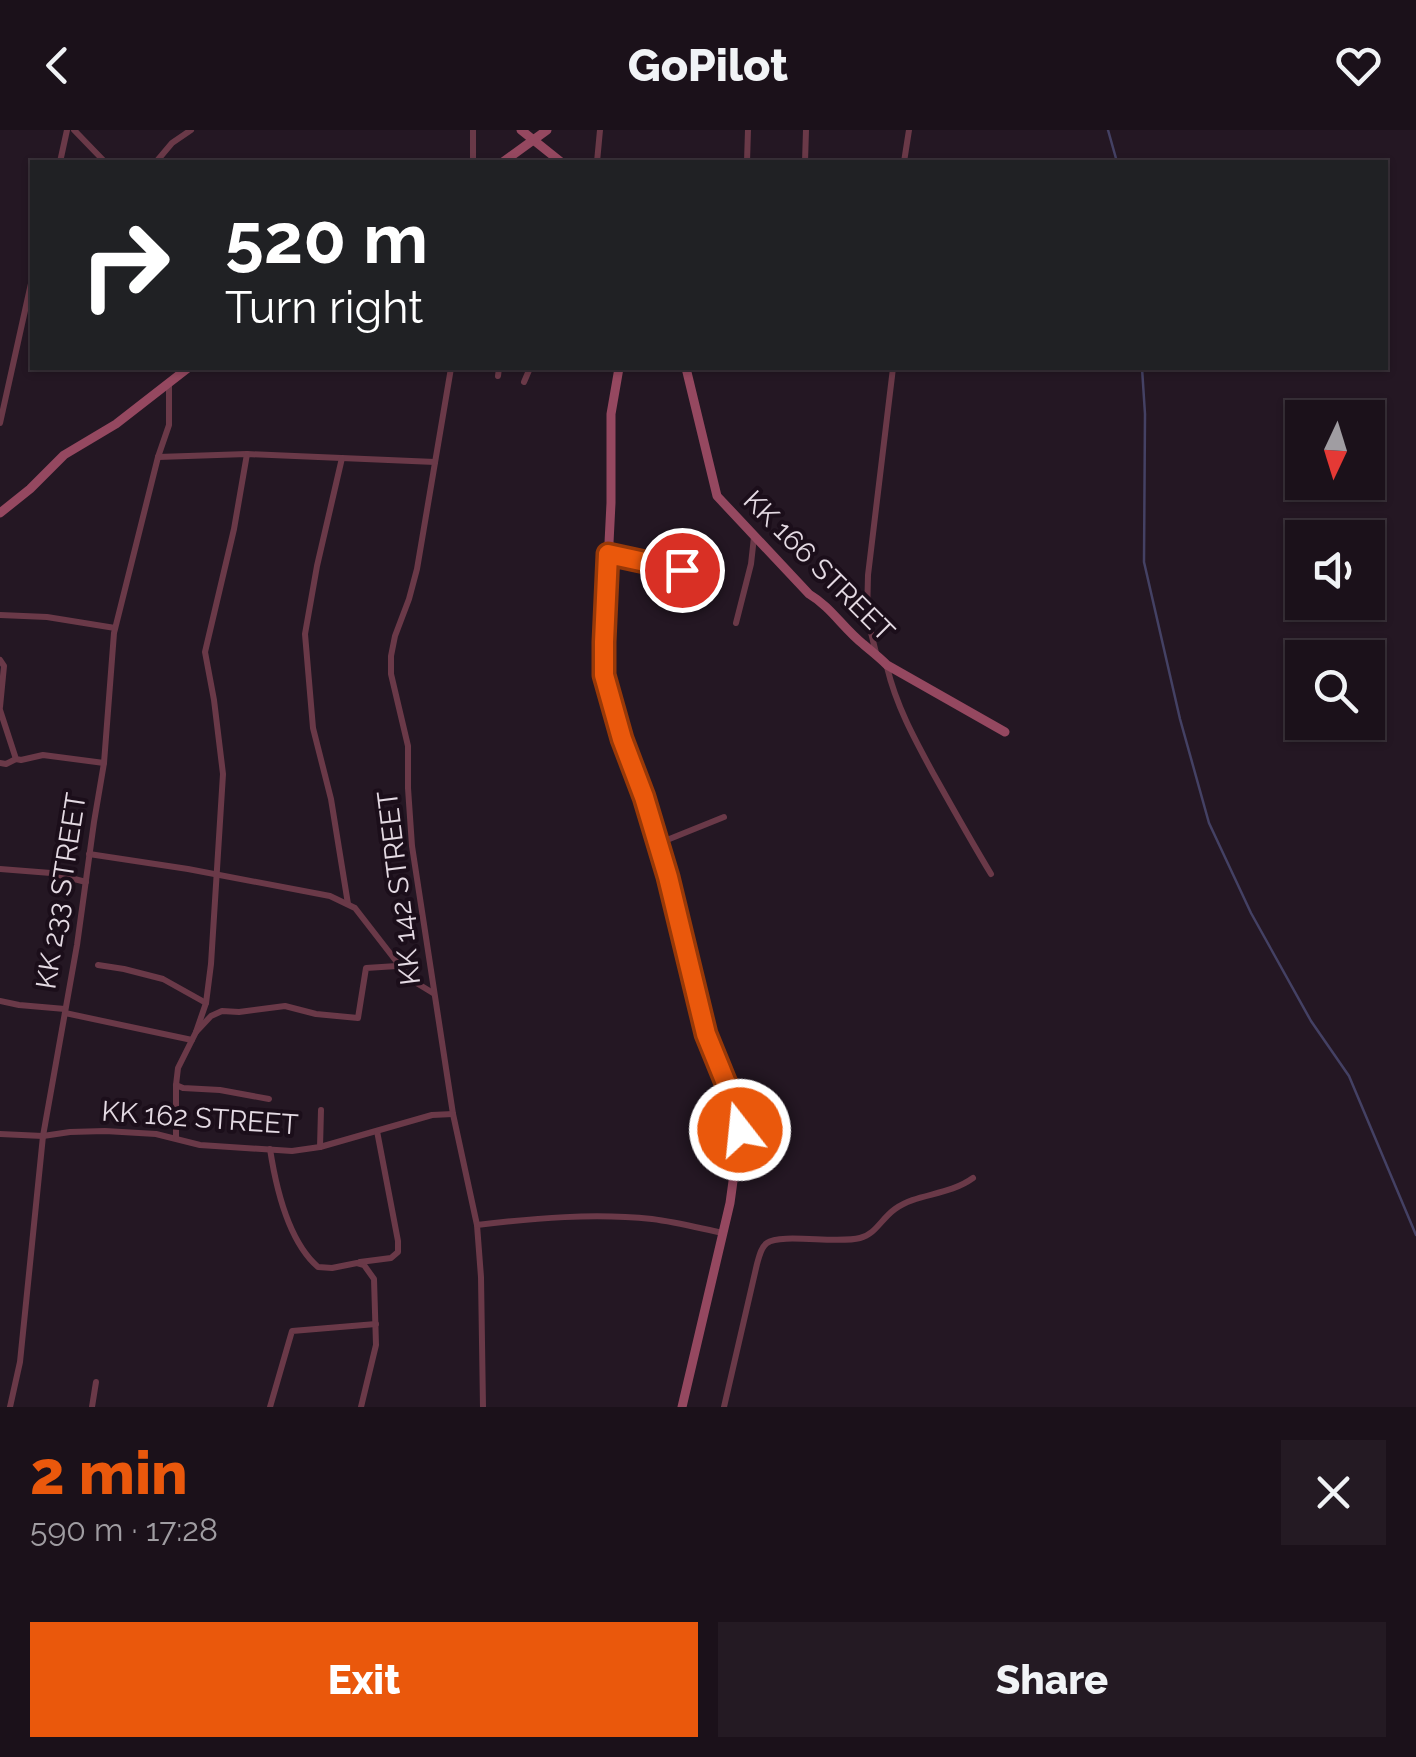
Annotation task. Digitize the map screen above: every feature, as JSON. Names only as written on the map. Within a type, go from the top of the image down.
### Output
[{"type":"street","points":[[61,160],[71,130],[103,160]]},
{"type":"street","points":[[158,160],[191,130]]},
{"type":"street","points":[[473,130],[473,160]]},
{"type":"street","points":[[520,130],[559,160]]},
{"type":"street","points":[[506,160],[547,130]]},
{"type":"street","points":[[597,160],[600,130]]},
{"type":"street","points":[[746,160],[748,130]]},
{"type":"street","points":[[804,160],[806,130]]},
{"type":"street","points":[[904,160],[909,130]]},
{"type":"street","points":[[0,423],[30,289]]},
{"type":"street","points":[[0,513],[64,455],[116,424],[186,370]]},
{"type":"street","name":"KK 142 STREET","points":[[451,370],[417,569],[395,636],[391,674],[408,746],[412,846],[434,993],[453,1114],[477,1225],[483,1407]]},
{"type":"street","points":[[524,382],[529,370]]},
{"type":"street","points":[[619,370],[611,414],[604,675],[658,844],[706,1034],[739,1116],[740,1130],[723,1233],[682,1407]]},
{"type":"street","name":"KK 166 STREET","points":[[686,370],[717,496],[809,594],[824,603],[887,665],[1005,732]]},
{"type":"street","points":[[876,653],[867,616],[868,575],[893,370]]},
{"type":"street","name":"KK 233 STREET","points":[[10,1407],[20,1362],[43,1136],[104,763],[115,628],[169,426],[168,385]]},
{"type":"street","points":[[158,457],[247,454],[436,462]]},
{"type":"street","points":[[176,1138],[178,1068],[206,1003],[218,875],[222,774],[204,652],[234,529],[247,454]]},
{"type":"street","points":[[342,458],[305,634],[313,728],[348,904]]},
{"type":"street","points":[[736,623],[754,537]]},
{"type":"street","points":[[608,554],[707,576],[706,594]]},
{"type":"street","points":[[0,615],[115,628]]},
{"type":"street","points":[[0,660],[4,666],[0,708],[16,759]]},
{"type":"street","points":[[887,665],[907,725],[991,874]]},
{"type":"street","points":[[0,763],[43,755],[104,763]]},
{"type":"street","points":[[658,844],[724,817]]},
{"type":"street","points":[[89,854],[330,896],[354,908],[410,979],[434,993]]},
{"type":"street","points":[[0,869],[86,882]]},
{"type":"street","points":[[98,965],[163,979],[206,1003]]},
{"type":"street","points":[[194,1036],[211,1016],[222,1011],[285,1006],[358,1018],[366,968],[399,966]]},
{"type":"street","points":[[0,1001],[194,1036]]},
{"type":"street","points":[[176,1084],[270,1099]]},
{"type":"street","points":[[320,1147],[321,1110]]},
{"type":"street","name":"KK 162 STREET","points":[[0,1134],[43,1136],[105,1131],[156,1134],[200,1146],[292,1151],[320,1147],[432,1115],[453,1114]]},
{"type":"street","points":[[270,1149],[282,1208],[307,1255],[318,1267],[332,1268],[390,1258],[398,1252],[377,1131]]},
{"type":"street","points":[[724,1407],[757,1264],[768,1241],[834,1242],[870,1236],[896,1208],[959,1188],[974,1178]]},
{"type":"street","points":[[477,1225],[595,1216],[653,1220],[723,1233]]},
{"type":"street","points":[[358,1263],[374,1279],[376,1324],[375,1354],[361,1407]]},
{"type":"street","points":[[270,1407],[292,1330],[376,1324]]},
{"type":"street","points":[[92,1407],[96,1382]]},
{"type":"waterway","points":[[1108,130],[1116,160]]},
{"type":"waterway","points":[[1142,370],[1144,562],[1180,719],[1209,823],[1251,913],[1311,1021],[1349,1076],[1416,1235]]},
{"type":"route","points":[[682,570],[608,554],[604,675],[668,877],[706,1034],[739,1116],[740,1130]]}]
